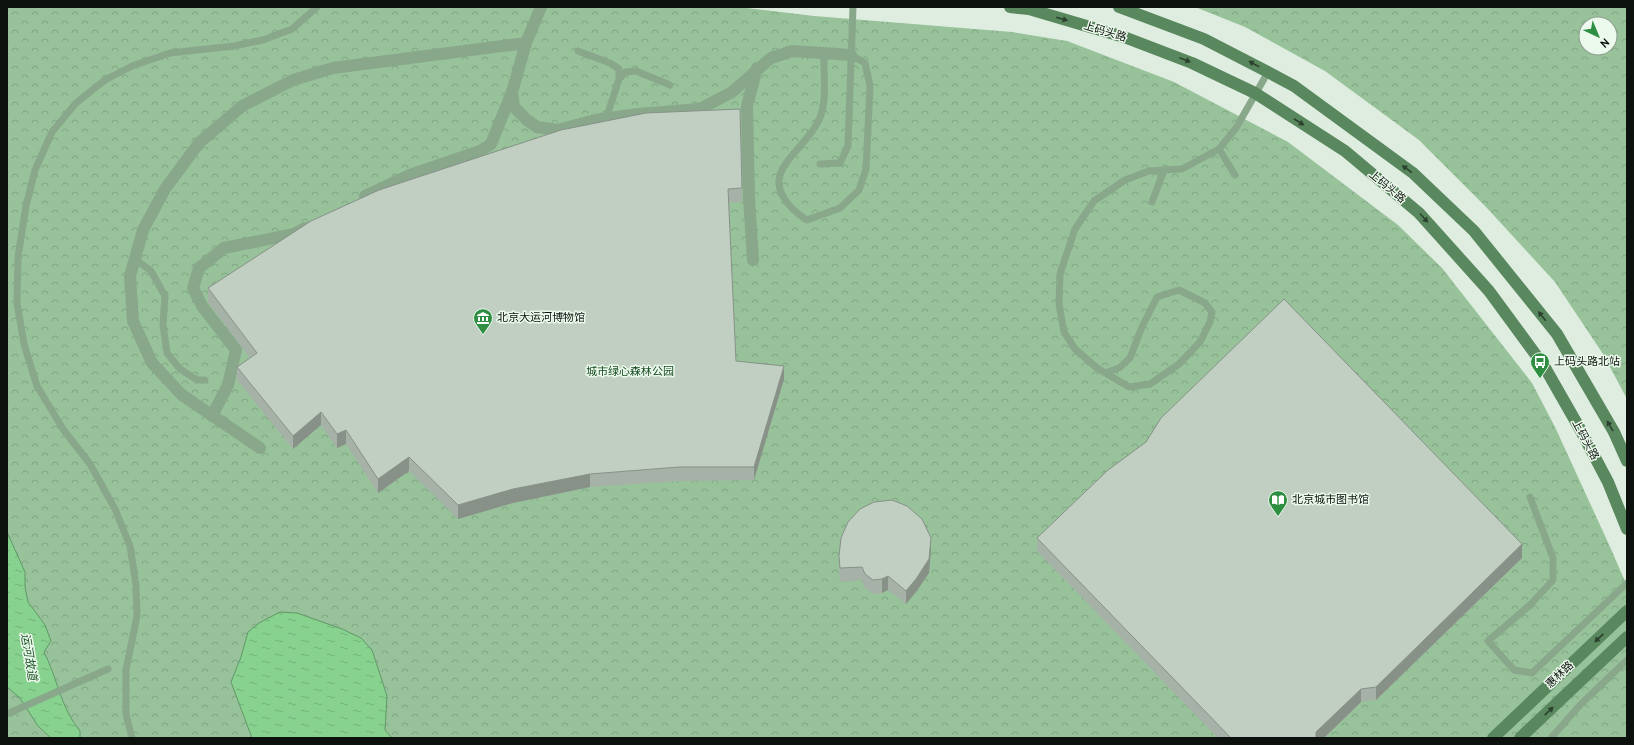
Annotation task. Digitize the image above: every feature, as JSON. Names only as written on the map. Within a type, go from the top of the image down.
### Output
[{"type":"main road","name":"上码头路","points":[[1010,7],[1029,9],[1124,37],[1192,63],[1255,93],[1344,151],[1419,213],[1489,291],[1518,330],[1558,389],[1608,482],[1627,529]]},
{"type":"main road","points":[[1119,7],[1204,39],[1294,86],[1413,173],[1474,231],[1557,334],[1614,432],[1627,461]]},
{"type":"main road","name":"惠林路","points":[[1493,738],[1627,612]]},
{"type":"main road","name":"惠林路","points":[[1520,738],[1627,637]]},
{"type":"street","points":[[356,200],[410,175],[480,151],[491,144],[512,92],[526,43],[541,7]]},
{"type":"street","points":[[260,448],[182,396],[152,363],[133,321],[130,276],[143,230],[165,189],[199,143],[242,106],[293,80],[333,68],[526,43]]},
{"type":"street","points":[[512,92],[514,107],[527,120],[537,127],[558,130],[606,119],[638,114],[700,110],[732,92],[757,68],[770,58],[792,51],[851,55]]},
{"type":"street","points":[[753,260],[749,198],[747,106],[757,68]]},
{"type":"street","points":[[212,416],[228,385],[236,350],[202,306],[193,288],[198,268],[224,248],[294,234],[315,222]]},
{"type":"lane","points":[[132,738],[126,714],[126,670],[137,616],[136,585],[130,546],[115,509],[90,464],[64,429],[37,386],[24,344],[17,303],[18,257],[26,206],[35,170],[52,132],[76,103],[105,80],[132,66],[170,53],[234,46],[263,40],[292,29],[317,7]]},
{"type":"lane","points":[[820,164],[840,163],[848,146],[853,7]]},
{"type":"lane","points":[[578,51],[610,63],[619,69],[619,79],[606,119]]},
{"type":"lane","points":[[824,53],[824,93],[820,118],[810,136],[782,169],[778,186],[784,200],[795,212],[807,220],[840,208],[859,190],[866,169],[870,86],[865,63],[851,55]]},
{"type":"lane","points":[[619,79],[626,72],[636,71],[670,85]]},
{"type":"lane","points":[[1106,373],[1119,368],[1130,358],[1142,327],[1157,296],[1180,290],[1205,303],[1212,312],[1210,322],[1200,342],[1179,364],[1150,384],[1129,387],[1097,368],[1075,349],[1064,332],[1059,304],[1060,274],[1075,230],[1094,201],[1125,180],[1148,171],[1182,169],[1219,149],[1236,128],[1268,72]]},
{"type":"lane","points":[[1219,149],[1235,175]]},
{"type":"lane","points":[[1152,202],[1164,170]]},
{"type":"lane","points":[[135,259],[151,271],[166,296],[163,325],[167,352],[180,369],[197,380],[205,380]]},
{"type":"lane","points":[[1530,498],[1553,558],[1553,580],[1531,604],[1488,641],[1514,670],[1532,673],[1627,583]]},
{"type":"lane","points":[[1551,738],[1581,704],[1627,660]]},
{"type":"lane","points":[[8,714],[108,669]]},
{"type":"green space","name":"城市绿心森林公园","points":[[7,7],[738,7],[814,16],[1012,32],[1067,41],[1174,82],[1288,142],[1398,225],[1442,268],[1532,383],[1555,427],[1627,586],[1627,738],[7,738]]},
{"type":"green space","points":[[1195,7],[1627,7],[1627,399],[1603,354],[1555,282],[1486,207],[1419,140],[1325,71],[1245,27]]},
{"type":"water","name":"运河故道","points":[[7,532],[25,572],[25,587],[28,602],[45,625],[51,641],[44,652],[68,713],[80,731],[80,738],[51,738],[38,726],[20,698],[7,687]]},
{"type":"water","points":[[280,612],[297,613],[342,629],[361,638],[372,650],[387,696],[385,730],[392,738],[252,738],[231,682],[241,657],[248,632],[259,623]]},
{"type":"building","name":"北京大运河博物馆","points":[[740,109],[742,188],[728,189],[736,361],[784,366],[754,467],[679,467],[590,474],[513,489],[458,505],[409,457],[378,479],[346,430],[337,434],[321,412],[293,436],[237,367],[257,353],[208,288],[311,221],[379,190],[561,130],[646,113]]},
{"type":"building","name":"北京城市图书馆","points":[[1284,299],[1522,544],[1376,687],[1361,689],[1316,732],[1316,738],[1231,738],[1037,538],[1108,470],[1146,442],[1161,418]]},
{"type":"building","points":[[892,500],[907,506],[922,519],[931,538],[929,559],[906,591],[888,576],[882,579],[873,580],[865,574],[862,567],[840,568],[839,556],[841,538],[848,522],[860,509],[874,502]]},
{"type":"place","name":"北京大运河博物馆","points":[[483,335]]},
{"type":"place","name":"上码头路北站","points":[[1540,379]]},
{"type":"place","name":"北京城市图书馆","points":[[1278,517]]}]
